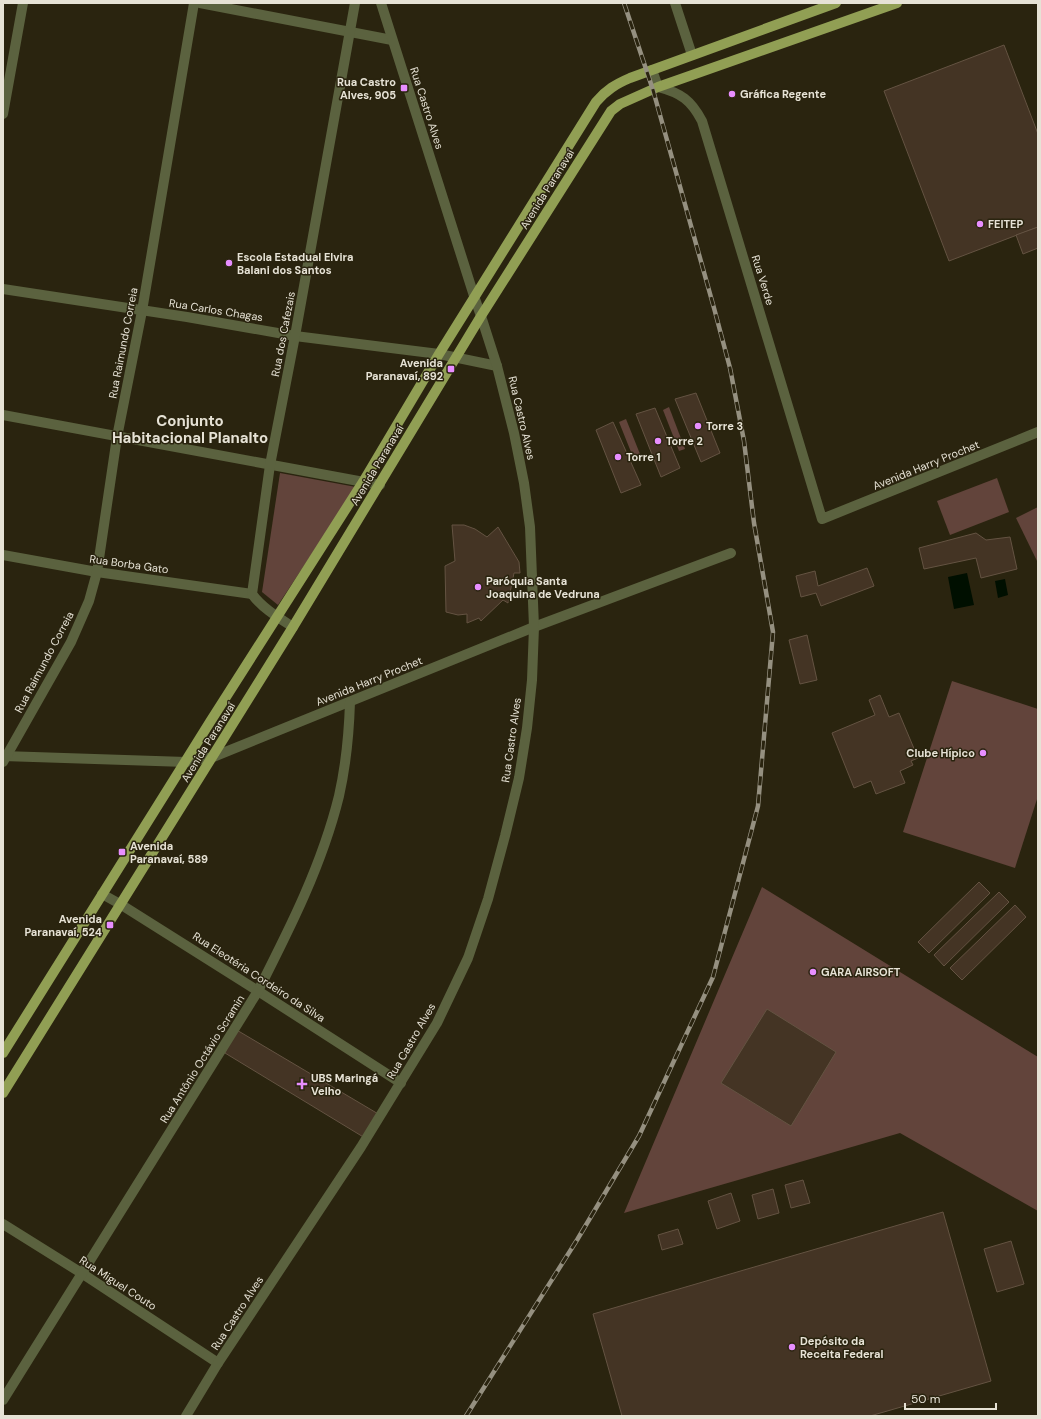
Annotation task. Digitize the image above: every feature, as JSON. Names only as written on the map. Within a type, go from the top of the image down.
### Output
[{"type":"main road","name":"Avenida Paranavaí","points":[[3,1054],[210,722],[363,482],[439,354],[596,102],[612,86],[630,78],[836,3]]},
{"type":"main road","name":"Avenida Paranavaí","points":[[3,1093],[294,627],[481,316],[611,111],[620,104],[658,87],[880,6],[897,3]]},
{"type":"street","points":[[3,114],[23,3]]},
{"type":"street","name":"Rua Raimundo Correia","points":[[4,758],[71,642],[89,601],[97,572],[117,437],[142,311],[194,3]]},
{"type":"street","points":[[200,3],[392,40]]},
{"type":"street","name":"Rua dos Cafezais","points":[[252,594],[270,465],[295,336],[355,3]]},
{"type":"street","name":"Rua Castro Alves","points":[[186,1416],[218,1363],[357,1153],[437,1023],[468,958],[488,899],[519,778],[527,728],[532,680],[534,627],[530,527],[514,433],[497,366],[474,299],[381,3]]},
{"type":"street","points":[[675,3],[692,55]]},
{"type":"street","points":[[652,70],[658,87]]},
{"type":"street","name":"Rua Verde","points":[[658,87],[678,93],[690,102],[702,121],[822,520]]},
{"type":"street","name":"Rua Carlos Chagas","points":[[3,289],[187,317],[295,336],[439,354],[497,366]]},
{"type":"street","points":[[3,415],[380,485]]},
{"type":"street","name":"Avenida Harry Prochet","points":[[822,520],[1038,432]]},
{"type":"street","name":"Avenida Harry Prochet","points":[[4,758],[186,762],[213,757],[534,627],[731,553]]},
{"type":"street","name":"Rua Borba Gato","points":[[3,555],[97,572],[252,594]]},
{"type":"street","points":[[252,594],[256,600],[294,627]]},
{"type":"street","name":"Rua Antônio Octávio Scramin","points":[[3,1400],[83,1274],[258,991],[291,925],[320,859],[339,796],[349,740],[350,702]]},
{"type":"street","name":"Rua Eleotéria Cordeiro da Silva","points":[[102,894],[258,991],[401,1083]]},
{"type":"street","name":"Rua Miguel Couto","points":[[3,1224],[83,1274],[218,1363]]},
{"type":"shaded area","points":[[669,407],[685,449],[679,451],[663,410]]},
{"type":"shaded area","points":[[626,419],[642,459],[635,462],[619,422]]},
{"type":"shaded area","points":[[280,473],[356,487],[278,605],[262,592]]},
{"type":"shaded area","points":[[997,478],[1009,512],[950,535],[937,501]]},
{"type":"shaded area","points":[[1038,507],[1038,563],[1016,518]]},
{"type":"shaded area","points":[[967,573],[974,605],[954,609],[948,577]]},
{"type":"shaded area","points":[[1005,579],[1008,595],[998,598],[995,581]]},
{"type":"shaded area","name":"Clube Hípico","points":[[952,681],[1038,709],[1038,796],[1015,868],[903,832]]},
{"type":"shaded area","name":"GARA AIRSOFT","points":[[762,887],[1038,1057],[1038,1211],[900,1133],[624,1213]]},
{"type":"building","points":[[1004,45],[1038,134],[1038,227],[949,261],[884,91]]},
{"type":"building","points":[[1038,227],[1038,248],[1023,254],[1016,235]]},
{"type":"building","name":"Torre 3","points":[[696,393],[720,453],[701,462],[675,399]]},
{"type":"building","name":"Torre 2","points":[[655,408],[680,468],[661,477],[636,414]]},
{"type":"building","name":"Torre 1","points":[[613,422],[641,485],[621,493],[596,430]]},
{"type":"building","name":"Paróquia Santa Joaquina de Vedruna","points":[[452,525],[464,525],[475,529],[487,537],[498,527],[519,562],[520,573],[514,573],[508,603],[503,600],[481,621],[479,618],[467,623],[467,614],[458,615],[446,612],[445,566],[455,561]]},
{"type":"building","points":[[976,533],[986,540],[1010,537],[1017,569],[981,578],[976,558],[924,569],[919,548]]},
{"type":"building","points":[[867,568],[874,586],[821,606],[816,593],[801,597],[796,576],[815,571],[818,586]]},
{"type":"building","points":[[807,635],[817,680],[800,684],[789,640]]},
{"type":"building","points":[[880,695],[889,717],[899,713],[918,758],[911,761],[913,765],[900,771],[905,783],[876,794],[871,781],[854,788],[832,733],[875,715],[869,700]]},
{"type":"building","points":[[979,882],[990,893],[929,953],[918,942]]},
{"type":"building","points":[[999,892],[1009,902],[944,966],[934,955]]},
{"type":"building","points":[[1015,905],[1026,917],[962,980],[950,968]]},
{"type":"building","points":[[767,1009],[836,1052],[791,1126],[721,1083]]},
{"type":"building","name":"UBS Maringá Velho","points":[[235,1029],[380,1115],[365,1138],[225,1053]]},
{"type":"building","points":[[803,1180],[810,1203],[791,1208],[785,1185]]},
{"type":"building","points":[[773,1189],[779,1213],[758,1219],[752,1195]]},
{"type":"building","points":[[731,1193],[740,1221],[717,1229],[708,1201]]},
{"type":"building","name":"Depósito da Receita Federal","points":[[943,1212],[991,1381],[870,1416],[622,1416],[593,1314]]},
{"type":"building","points":[[678,1229],[683,1244],[662,1250],[658,1235]]},
{"type":"building","points":[[1011,1241],[1024,1284],[997,1292],[984,1249]]},
{"type":"railway","points":[[466,1416],[577,1240],[639,1136],[713,977],[758,806],[773,632],[754,523],[744,441],[730,368],[714,308],[653,90],[624,3]]},
{"type":"place","name":"Rua Castro Alves, 905","points":[[404,88]]},
{"type":"place","name":"Gráfica Regente","points":[[732,94]]},
{"type":"place","name":"FEITEP","points":[[980,224]]},
{"type":"place","name":"Escola Estadual Elvira Balani dos Santos","points":[[229,263]]},
{"type":"place","name":"Avenida Paranavaí, 892","points":[[451,369]]},
{"type":"place","name":"Torre 3","points":[[698,426]]},
{"type":"place","name":"Torre 2","points":[[658,441]]},
{"type":"place","name":"Torre 1","points":[[618,457]]},
{"type":"place","name":"Paróquia Santa Joaquina de Vedruna","points":[[478,587]]},
{"type":"place","name":"Clube Hípico","points":[[983,753]]},
{"type":"place","name":"Avenida Paranavaí, 589","points":[[122,852]]},
{"type":"place","name":"Avenida Paranavaí, 524","points":[[110,925]]},
{"type":"place","name":"GARA AIRSOFT","points":[[813,972]]},
{"type":"place","name":"UBS Maringá Velho","points":[[302,1084]]},
{"type":"place","name":"Depósito da Receita Federal","points":[[792,1347]]},
{"type":"district","name":"Conjunto Habitacional Planalto","points":[[190,430]]}]
